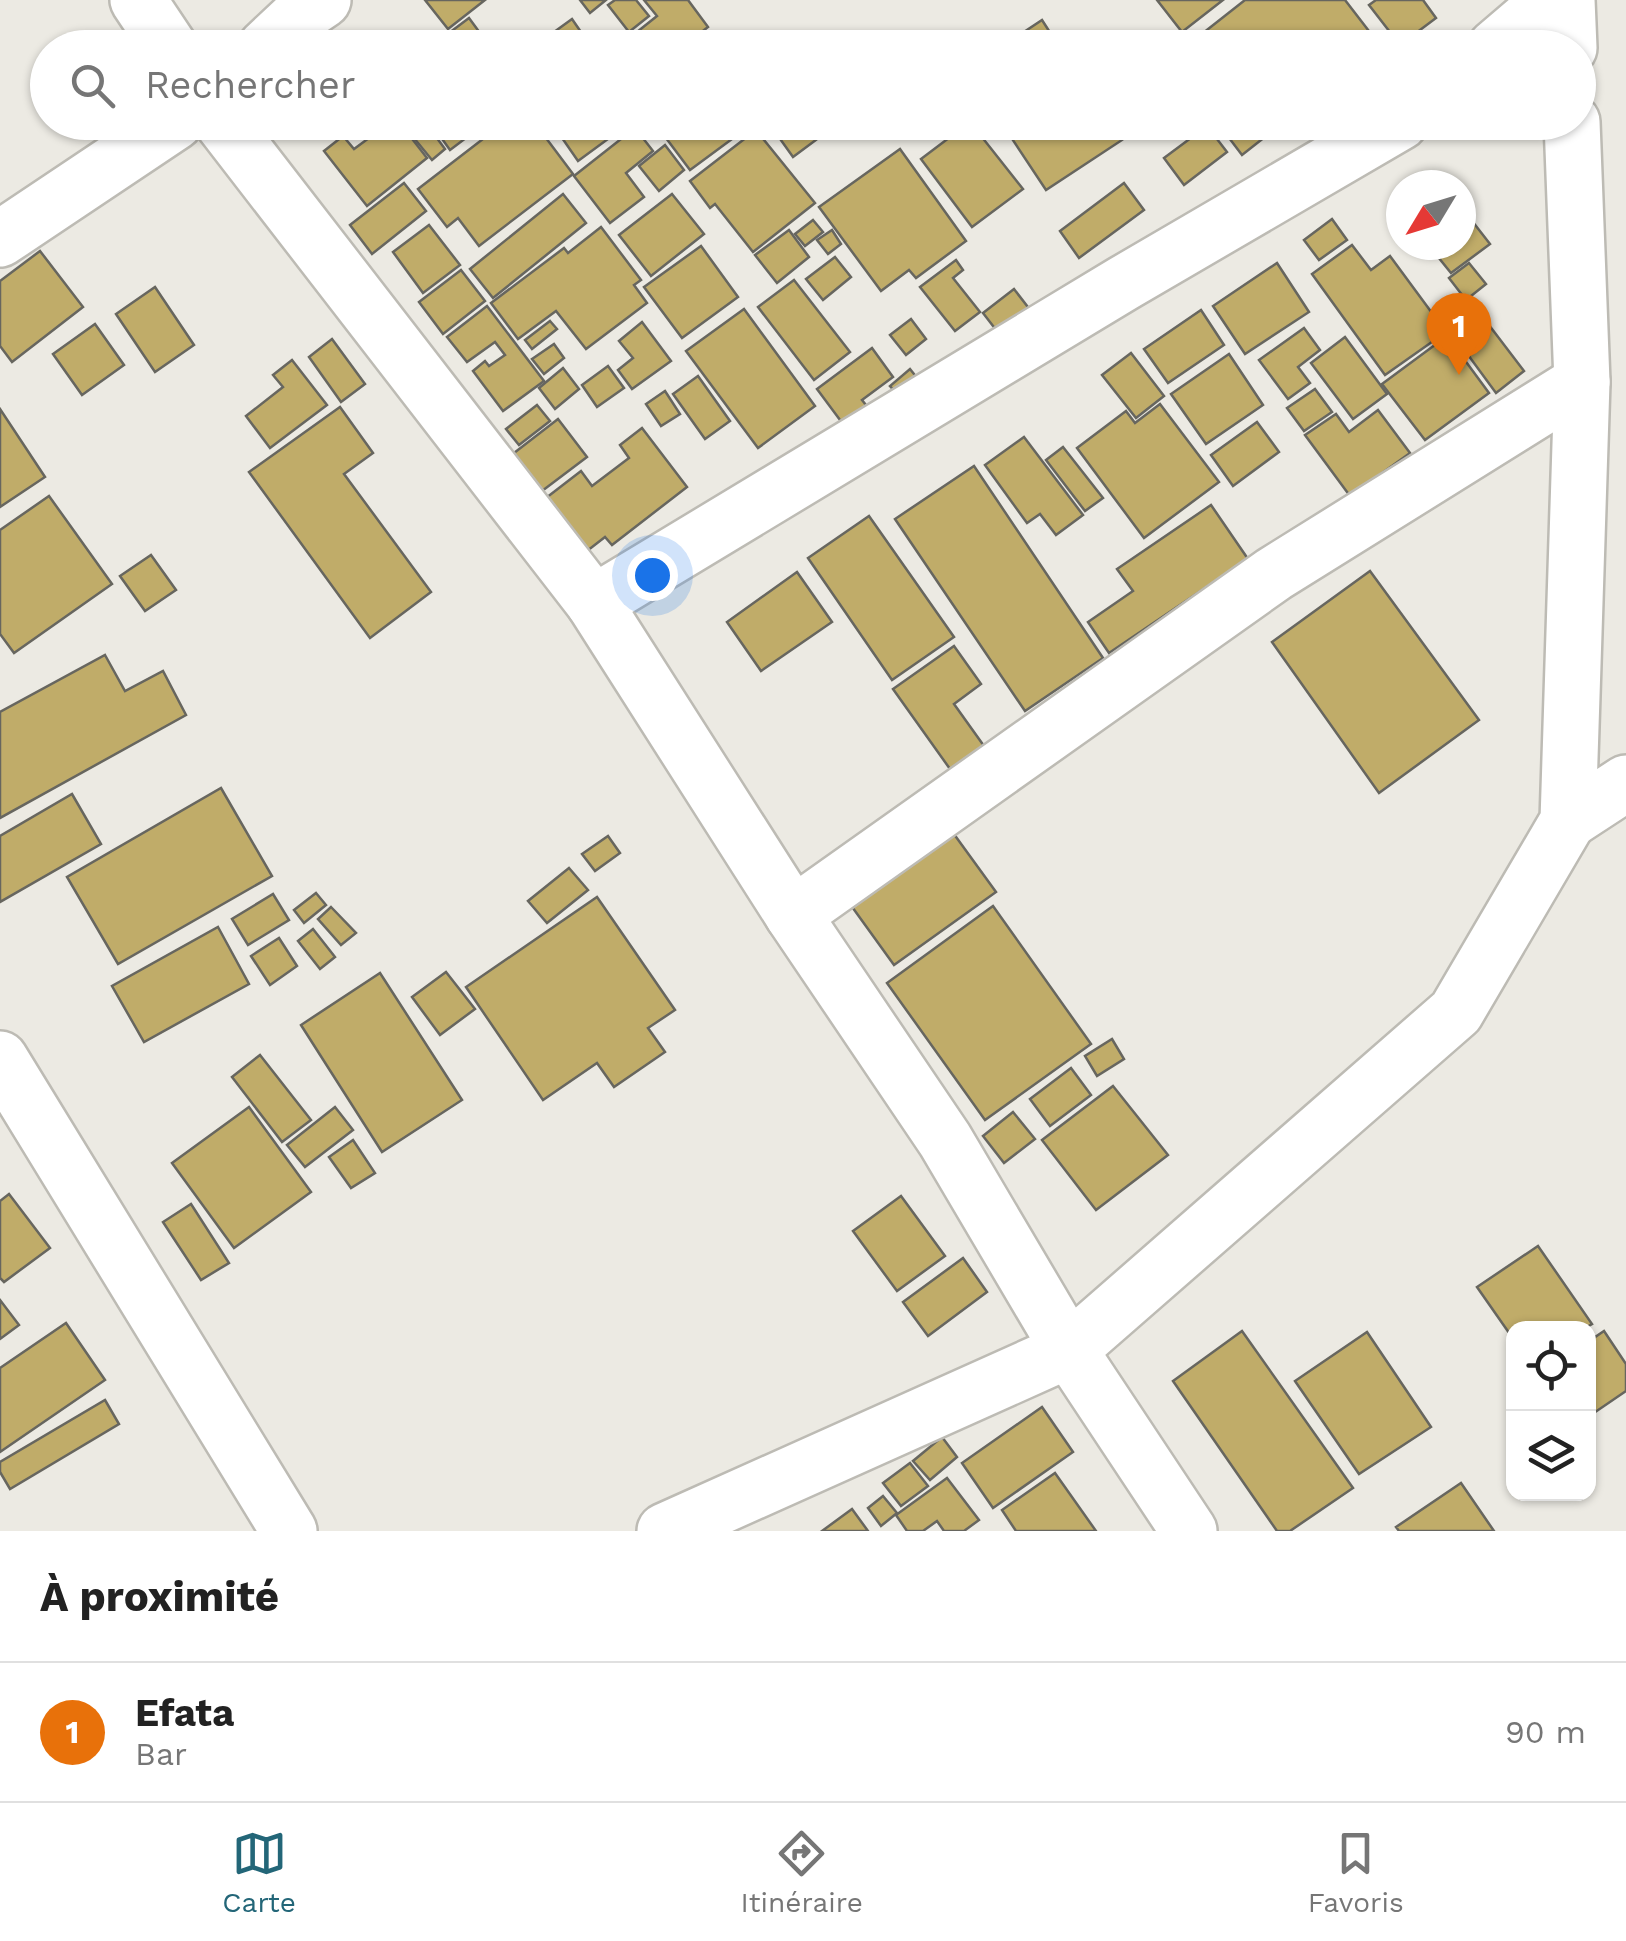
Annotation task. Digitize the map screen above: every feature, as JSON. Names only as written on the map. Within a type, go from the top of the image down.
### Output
[{"type":"street","points":[[138,0],[158,30]]},
{"type":"street","points":[[287,30],[323,0]]},
{"type":"street","points":[[1516,30],[1551,0]]},
{"type":"street","points":[[1568,0],[1569,30]]},
{"type":"street","points":[[0,239],[149,140]]},
{"type":"street","points":[[236,140],[594,602],[793,915],[945,1140],[1068,1350],[1189,1531]]},
{"type":"street","points":[[594,602],[1369,140]]},
{"type":"street","points":[[1568,822],[1582,382],[1573,140]]},
{"type":"street","points":[[793,915],[1274,574],[1582,382]]},
{"type":"street","points":[[665,1531],[1068,1350],[1456,1012],[1568,822],[1626,783]]},
{"type":"street","points":[[0,1060],[290,1531]]},
{"type":"building","points":[[425,0],[485,0],[448,29]]},
{"type":"building","points":[[580,0],[606,0],[590,13]]},
{"type":"building","points":[[615,0],[636,0],[649,16],[627,30],[608,5]]},
{"type":"building","points":[[644,0],[688,0],[708,27],[640,30],[657,16]]},
{"type":"building","points":[[1157,0],[1223,0],[1185,30],[1180,30]]},
{"type":"building","points":[[1245,0],[1345,0],[1368,30],[1207,30]]},
{"type":"building","points":[[1376,0],[1423,0],[1436,18],[1420,30],[1388,30],[1369,5]]},
{"type":"building","points":[[469,18],[478,30],[453,30]]},
{"type":"building","points":[[572,19],[580,30],[557,30]]},
{"type":"building","points":[[1042,20],[1048,30],[1027,30]]},
{"type":"building","points":[[338,140],[346,140],[354,149],[366,140],[413,140],[427,158],[367,206],[324,151]]},
{"type":"building","points":[[416,140],[438,140],[445,149],[432,160]]},
{"type":"building","points":[[443,140],[463,140],[450,150]]},
{"type":"building","points":[[482,140],[548,140],[573,174],[479,246],[458,218],[447,227],[418,189]]},
{"type":"building","points":[[563,140],[607,140],[578,161]]},
{"type":"building","points":[[620,140],[644,140],[653,151],[626,173],[644,197],[610,223],[574,176]]},
{"type":"building","points":[[668,140],[731,140],[690,170]]},
{"type":"building","points":[[743,140],[764,140],[815,203],[753,252],[715,204],[710,208],[690,181]]},
{"type":"building","points":[[781,140],[816,140],[793,157]]},
{"type":"building","points":[[946,140],[984,140],[1023,189],[972,227],[921,159]]},
{"type":"building","points":[[1013,140],[1122,140],[1046,190]]},
{"type":"building","points":[[1188,140],[1218,140],[1227,152],[1184,185],[1164,158]]},
{"type":"building","points":[[1231,140],[1261,140],[1242,155]]},
{"type":"building","points":[[665,145],[684,170],[659,191],[639,166]]},
{"type":"building","points":[[900,149],[966,241],[916,278],[909,270],[881,291],[819,207]]},
{"type":"building","points":[[404,183],[426,211],[372,254],[350,225]]},
{"type":"building","points":[[1124,183],[1144,210],[1079,258],[1060,231]]},
{"type":"building","points":[[563,194],[586,223],[493,298],[470,269]]},
{"type":"building","points":[[672,194],[704,234],[651,276],[619,235]]},
{"type":"building","points":[[1332,219],[1347,240],[1319,260],[1304,240]]},
{"type":"building","points":[[813,220],[823,232],[805,246],[795,234]]},
{"type":"building","points":[[429,225],[460,265],[423,293],[393,252]]},
{"type":"building","points":[[1476,226],[1490,244],[1476,254]]},
{"type":"building","points":[[601,227],[641,280],[634,285],[647,303],[586,349],[556,311],[518,339],[491,303],[564,248],[568,253]]},
{"type":"building","points":[[789,230],[809,257],[777,283],[755,255]]},
{"type":"building","points":[[832,230],[841,244],[828,254],[817,240]]},
{"type":"building","points":[[1352,245],[1371,270],[1386,259],[1393,260],[1446,332],[1385,375],[1312,274]]},
{"type":"building","points":[[701,246],[738,297],[682,338],[644,287]]},
{"type":"building","points":[[40,251],[83,307],[12,362],[0,346],[0,281]]},
{"type":"building","points":[[835,257],[851,277],[823,300],[806,279]]},
{"type":"building","points":[[956,260],[963,270],[953,278],[980,312],[955,331],[920,287]]},
{"type":"building","points":[[1440,260],[1468,260],[1451,273]]},
{"type":"building","points":[[1277,263],[1309,312],[1245,354],[1213,306]]},
{"type":"building","points":[[1469,263],[1486,284],[1466,300],[1449,278]]},
{"type":"building","points":[[461,270],[485,301],[443,334],[419,302]]},
{"type":"building","points":[[794,280],[850,352],[814,380],[758,307]]},
{"type":"building","points":[[155,287],[194,345],[155,372],[116,314]]},
{"type":"building","points":[[1014,289],[1031,311],[1000,335],[983,313]]},
{"type":"building","points":[[487,306],[544,381],[503,411],[473,371],[485,361],[489,366],[505,355],[495,342],[467,362],[447,337]]},
{"type":"building","points":[[1476,308],[1524,371],[1496,393],[1449,329]]},
{"type":"building","points":[[744,309],[815,406],[758,448],[686,351]]},
{"type":"building","points":[[1201,310],[1224,345],[1168,383],[1144,349]]},
{"type":"building","points":[[911,319],[926,339],[906,355],[890,335]]},
{"type":"building","points":[[550,321],[557,329],[532,349],[525,340]]},
{"type":"building","points":[[642,322],[671,361],[632,389],[618,370],[633,358],[619,341]]},
{"type":"building","points":[[95,324],[124,365],[82,395],[53,354]]},
{"type":"building","points":[[1304,328],[1320,350],[1298,367],[1310,383],[1288,399],[1259,360]]},
{"type":"building","points":[[1447,336],[1489,393],[1425,440],[1382,384]]},
{"type":"building","points":[[1345,337],[1387,394],[1353,419],[1311,363]]},
{"type":"building","points":[[332,339],[365,384],[341,402],[309,357]]},
{"type":"building","points":[[554,344],[564,358],[544,374],[532,359]]},
{"type":"building","points":[[872,348],[893,377],[862,400],[870,410],[846,428],[817,389]]},
{"type":"building","points":[[1131,353],[1164,396],[1136,418],[1102,375]]},
{"type":"building","points":[[1229,354],[1263,405],[1206,444],[1171,394]]},
{"type":"building","points":[[292,360],[327,405],[270,448],[246,416],[283,387],[273,375]]},
{"type":"building","points":[[608,366],[624,388],[597,407],[582,385]]},
{"type":"building","points":[[563,368],[579,389],[555,409],[539,388]]},
{"type":"building","points":[[910,369],[918,379],[898,395],[890,386]]},
{"type":"building","points":[[698,376],[730,421],[705,439],[673,394]]},
{"type":"building","points":[[1315,389],[1332,412],[1304,431],[1287,408]]},
{"type":"building","points":[[665,391],[680,414],[661,426],[646,404]]},
{"type":"building","points":[[1160,404],[1219,482],[1144,538],[1077,448],[1126,411],[1135,423]]},
{"type":"building","points":[[537,405],[550,421],[519,445],[506,429]]},
{"type":"building","points":[[340,407],[373,453],[344,474],[431,592],[370,638],[249,472]]},
{"type":"building","points":[[0,409],[45,477],[0,507]]},
{"type":"building","points":[[1378,410],[1410,453],[1350,496],[1305,435],[1336,414],[1349,432]]},
{"type":"building","points":[[558,419],[587,457],[542,491],[514,453]]},
{"type":"building","points":[[1257,422],[1279,452],[1233,486],[1211,455]]},
{"type":"building","points":[[642,428],[687,487],[612,545],[605,537],[587,551],[546,498],[581,471],[592,486],[629,458],[620,445]]},
{"type":"building","points":[[1024,437],[1083,515],[1056,535],[1040,514],[1027,523],[985,465]]},
{"type":"building","points":[[1063,447],[1103,498],[1085,511],[1046,460]]},
{"type":"building","points":[[974,466],[1103,658],[1025,711],[895,519]]},
{"type":"building","points":[[49,496],[112,584],[14,653],[0,634],[0,530]]},
{"type":"building","points":[[1211,505],[1248,559],[1109,653],[1088,622],[1133,591],[1117,569]]},
{"type":"building","points":[[869,516],[954,637],[892,680],[808,558]]},
{"type":"building","points":[[151,555],[176,590],[145,611],[120,576]]},
{"type":"building","points":[[1370,571],[1479,720],[1379,793],[1272,642]]},
{"type":"building","points":[[797,572],[832,622],[761,671],[727,622]]},
{"type":"building","points":[[954,646],[981,684],[954,704],[984,746],[950,769],[893,689]]},
{"type":"building","points":[[105,655],[125,691],[163,671],[186,715],[0,818],[0,712]]},
{"type":"building","points":[[221,788],[272,876],[118,964],[67,877]]},
{"type":"building","points":[[72,794],[101,844],[0,902],[0,836]]},
{"type":"building","points":[[951,830],[996,892],[894,965],[850,904]]},
{"type":"building","points":[[608,836],[620,853],[595,871],[582,854]]},
{"type":"building","points":[[569,868],[588,890],[547,923],[528,901]]},
{"type":"building","points":[[316,893],[326,905],[304,923],[294,910]]},
{"type":"building","points":[[273,894],[289,920],[248,945],[232,919]]},
{"type":"building","points":[[597,897],[675,1010],[648,1028],[665,1052],[614,1087],[597,1063],[543,1100],[466,987]]},
{"type":"building","points":[[993,906],[1091,1044],[985,1120],[887,983]]},
{"type":"building","points":[[331,907],[356,933],[341,945],[318,919]]},
{"type":"building","points":[[218,927],[249,984],[144,1042],[112,986]]},
{"type":"building","points":[[313,929],[335,957],[320,969],[298,941]]},
{"type":"building","points":[[279,938],[297,966],[270,985],[251,956]]},
{"type":"building","points":[[446,972],[475,1009],[440,1035],[412,997]]},
{"type":"building","points":[[380,973],[462,1100],[382,1152],[301,1025]]},
{"type":"building","points":[[1112,1039],[1124,1059],[1097,1076],[1085,1056]]},
{"type":"building","points":[[260,1055],[311,1120],[282,1142],[232,1077]]},
{"type":"building","points":[[1071,1068],[1091,1095],[1050,1126],[1030,1099]]},
{"type":"building","points":[[1113,1086],[1168,1155],[1096,1210],[1042,1140]]},
{"type":"building","points":[[249,1107],[311,1192],[234,1248],[172,1163]]},
{"type":"building","points":[[335,1107],[353,1130],[305,1167],[287,1145]]},
{"type":"building","points":[[1013,1112],[1035,1139],[1004,1163],[983,1136]]},
{"type":"building","points":[[353,1140],[375,1173],[351,1188],[329,1157]]},
{"type":"building","points":[[9,1194],[50,1248],[4,1282],[0,1278],[0,1201]]},
{"type":"building","points":[[901,1196],[945,1256],[897,1291],[853,1231]]},
{"type":"building","points":[[191,1204],[229,1263],[201,1280],[163,1222]]},
{"type":"building","points":[[1538,1246],[1590,1321],[1506,1321],[1506,1329],[1477,1287]]},
{"type":"building","points":[[963,1258],[987,1292],[928,1336],[903,1302]]},
{"type":"building","points":[[0,1300],[19,1325],[0,1339]]},
{"type":"building","points":[[66,1323],[105,1380],[0,1452],[0,1368]]},
{"type":"building","points":[[1242,1331],[1353,1488],[1290,1531],[1277,1531],[1173,1381]]},
{"type":"building","points":[[1604,1331],[1626,1364],[1626,1391],[1596,1412],[1596,1411],[1596,1336]]},
{"type":"building","points":[[1367,1332],[1431,1427],[1359,1474],[1295,1381]]},
{"type":"building","points":[[105,1400],[119,1424],[10,1489],[0,1472],[0,1462]]},
{"type":"building","points":[[1042,1407],[1073,1452],[993,1508],[962,1463]]},
{"type":"building","points":[[942,1437],[957,1457],[930,1480],[913,1461]]},
{"type":"building","points":[[910,1463],[928,1486],[901,1506],[883,1483]]},
{"type":"building","points":[[1055,1473],[1096,1531],[1016,1531],[1002,1510]]},
{"type":"building","points":[[947,1478],[979,1520],[964,1531],[944,1531],[937,1521],[923,1531],[907,1531],[896,1515]]},
{"type":"building","points":[[1461,1483],[1494,1531],[1399,1531],[1396,1527]]},
{"type":"building","points":[[883,1496],[897,1513],[881,1526],[868,1508]]},
{"type":"building","points":[[852,1509],[868,1531],[822,1531]]},
{"type":"place","name":"Efata","points":[[1459,375]]}]
